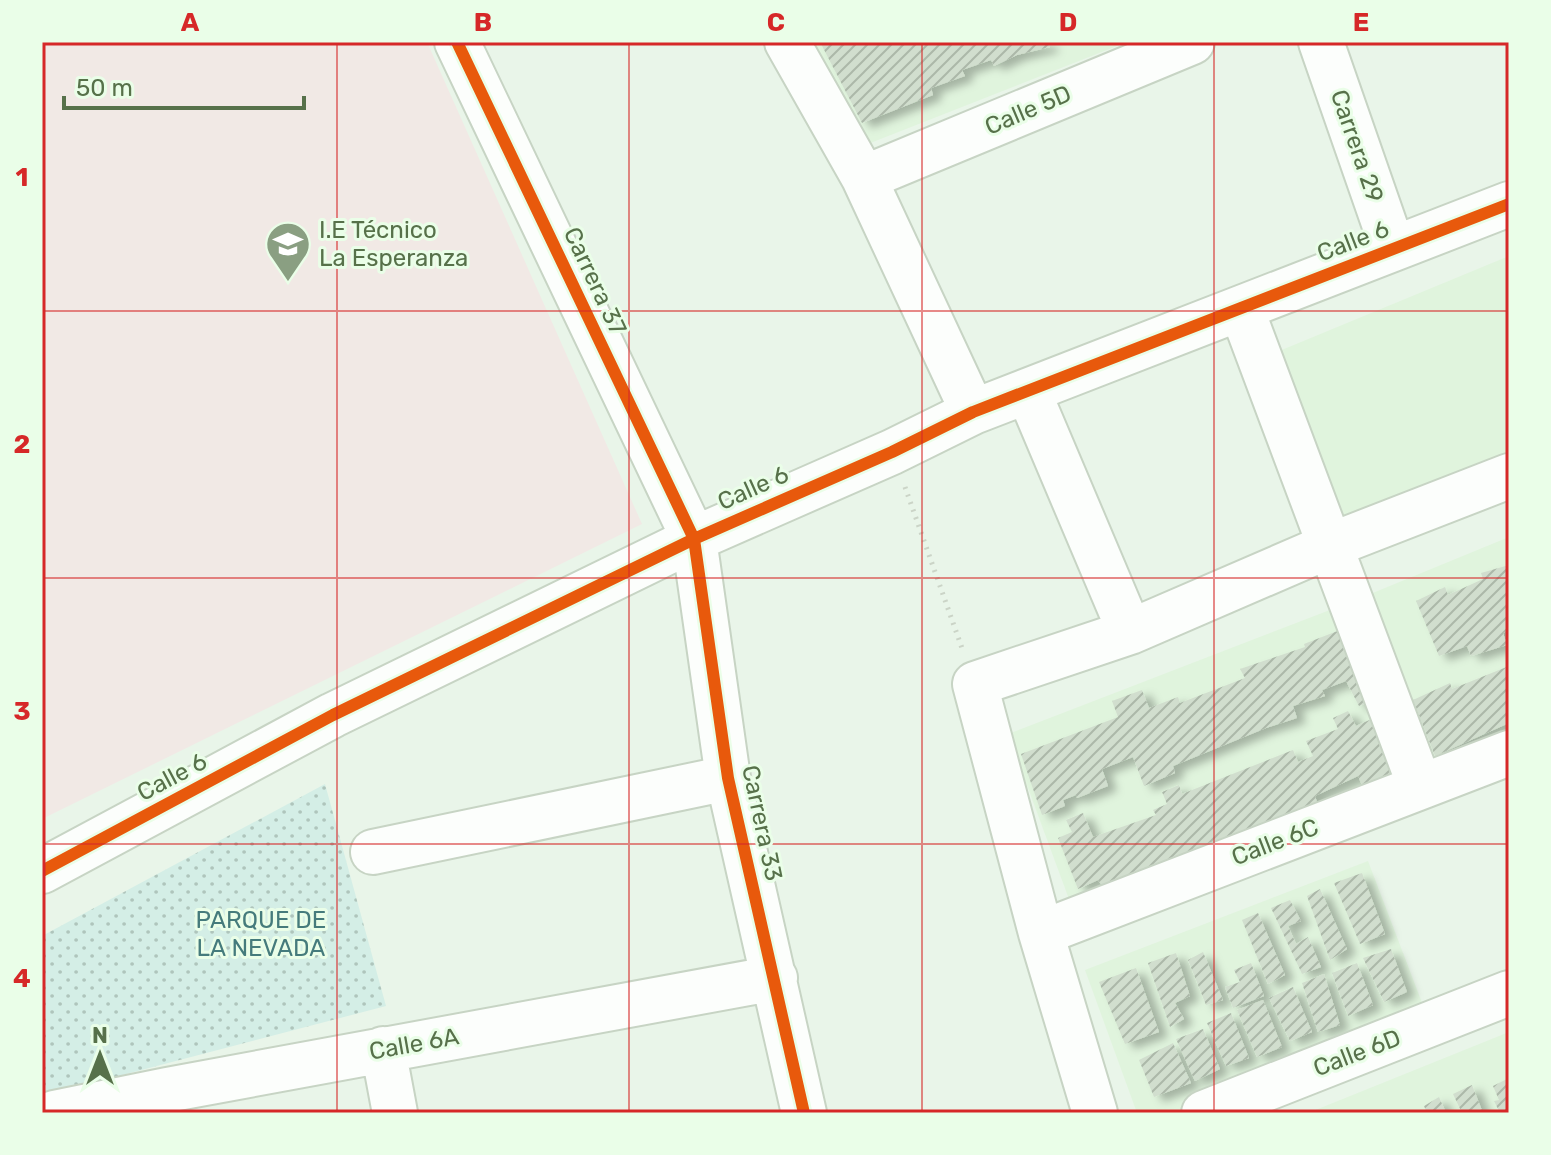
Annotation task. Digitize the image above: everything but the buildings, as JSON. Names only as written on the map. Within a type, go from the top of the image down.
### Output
[{"type":"street","name":"Carrera 37","points":[[457,42],[694,539]]},
{"type":"street","points":[[787,42],[864,178],[973,412]]},
{"type":"street","name":"Calle 5D","points":[[864,178],[1192,42]]},
{"type":"street","name":"Carrera 29","points":[[1321,42],[1393,249]]},
{"type":"street","name":"Calle 6","points":[[42,871],[333,715],[694,539],[892,452],[973,412],[1509,204]]},
{"type":"street","points":[[1241,308],[1420,786]]},
{"type":"street","points":[[1028,391],[1130,632]]},
{"type":"street","points":[[1095,1113],[1041,933],[975,684],[1130,632],[1329,546],[1509,476]]},
{"type":"street","name":"Carrera 33","points":[[694,539],[728,778],[804,1113]]},
{"type":"street","name":"Calle 6C","points":[[1041,933],[1509,753]]},
{"type":"street","points":[[373,852],[728,778]]},
{"type":"street","name":"Calle 6A","points":[[54,1113],[170,1101],[383,1049],[775,978]]},
{"type":"street","name":"Calle 6D","points":[[1204,1113],[1509,993]]},
{"type":"street","points":[[383,1049],[395,1113]]},
{"type":"path","points":[[892,452],[975,684]]},
{"type":"shaded area","name":"I.E Técnico La Esperanza","points":[[42,42],[427,42],[642,524],[42,819]]},
{"type":"shaded area","points":[[774,42],[1127,42],[850,151]]},
{"type":"shaded area","points":[[1509,256],[1509,491],[1348,555],[1272,354]]},
{"type":"shaded area","points":[[1509,537],[1509,750],[1433,778],[1363,597]]},
{"type":"shaded area","points":[[1343,605],[1417,782],[1076,918],[1008,734]]},
{"type":"shaded area","points":[[1368,861],[1429,1021],[1196,1113],[1137,1113],[1085,970]]},
{"type":"shaded area","points":[[1509,1032],[1509,1113],[1308,1113]]},
{"type":"green space","name":"PARQUE DE LA NEVADA","points":[[325,784],[386,1006],[42,1096],[42,936]]},
{"type":"cycle path","points":[[457,42],[694,539],[728,778],[804,1113]]},
{"type":"cycle path","points":[[42,871],[333,715],[694,539],[892,452],[973,412],[1509,204]]},
{"type":"place","name":"I.E Técnico La Esperanza","points":[[288,283]]}]
